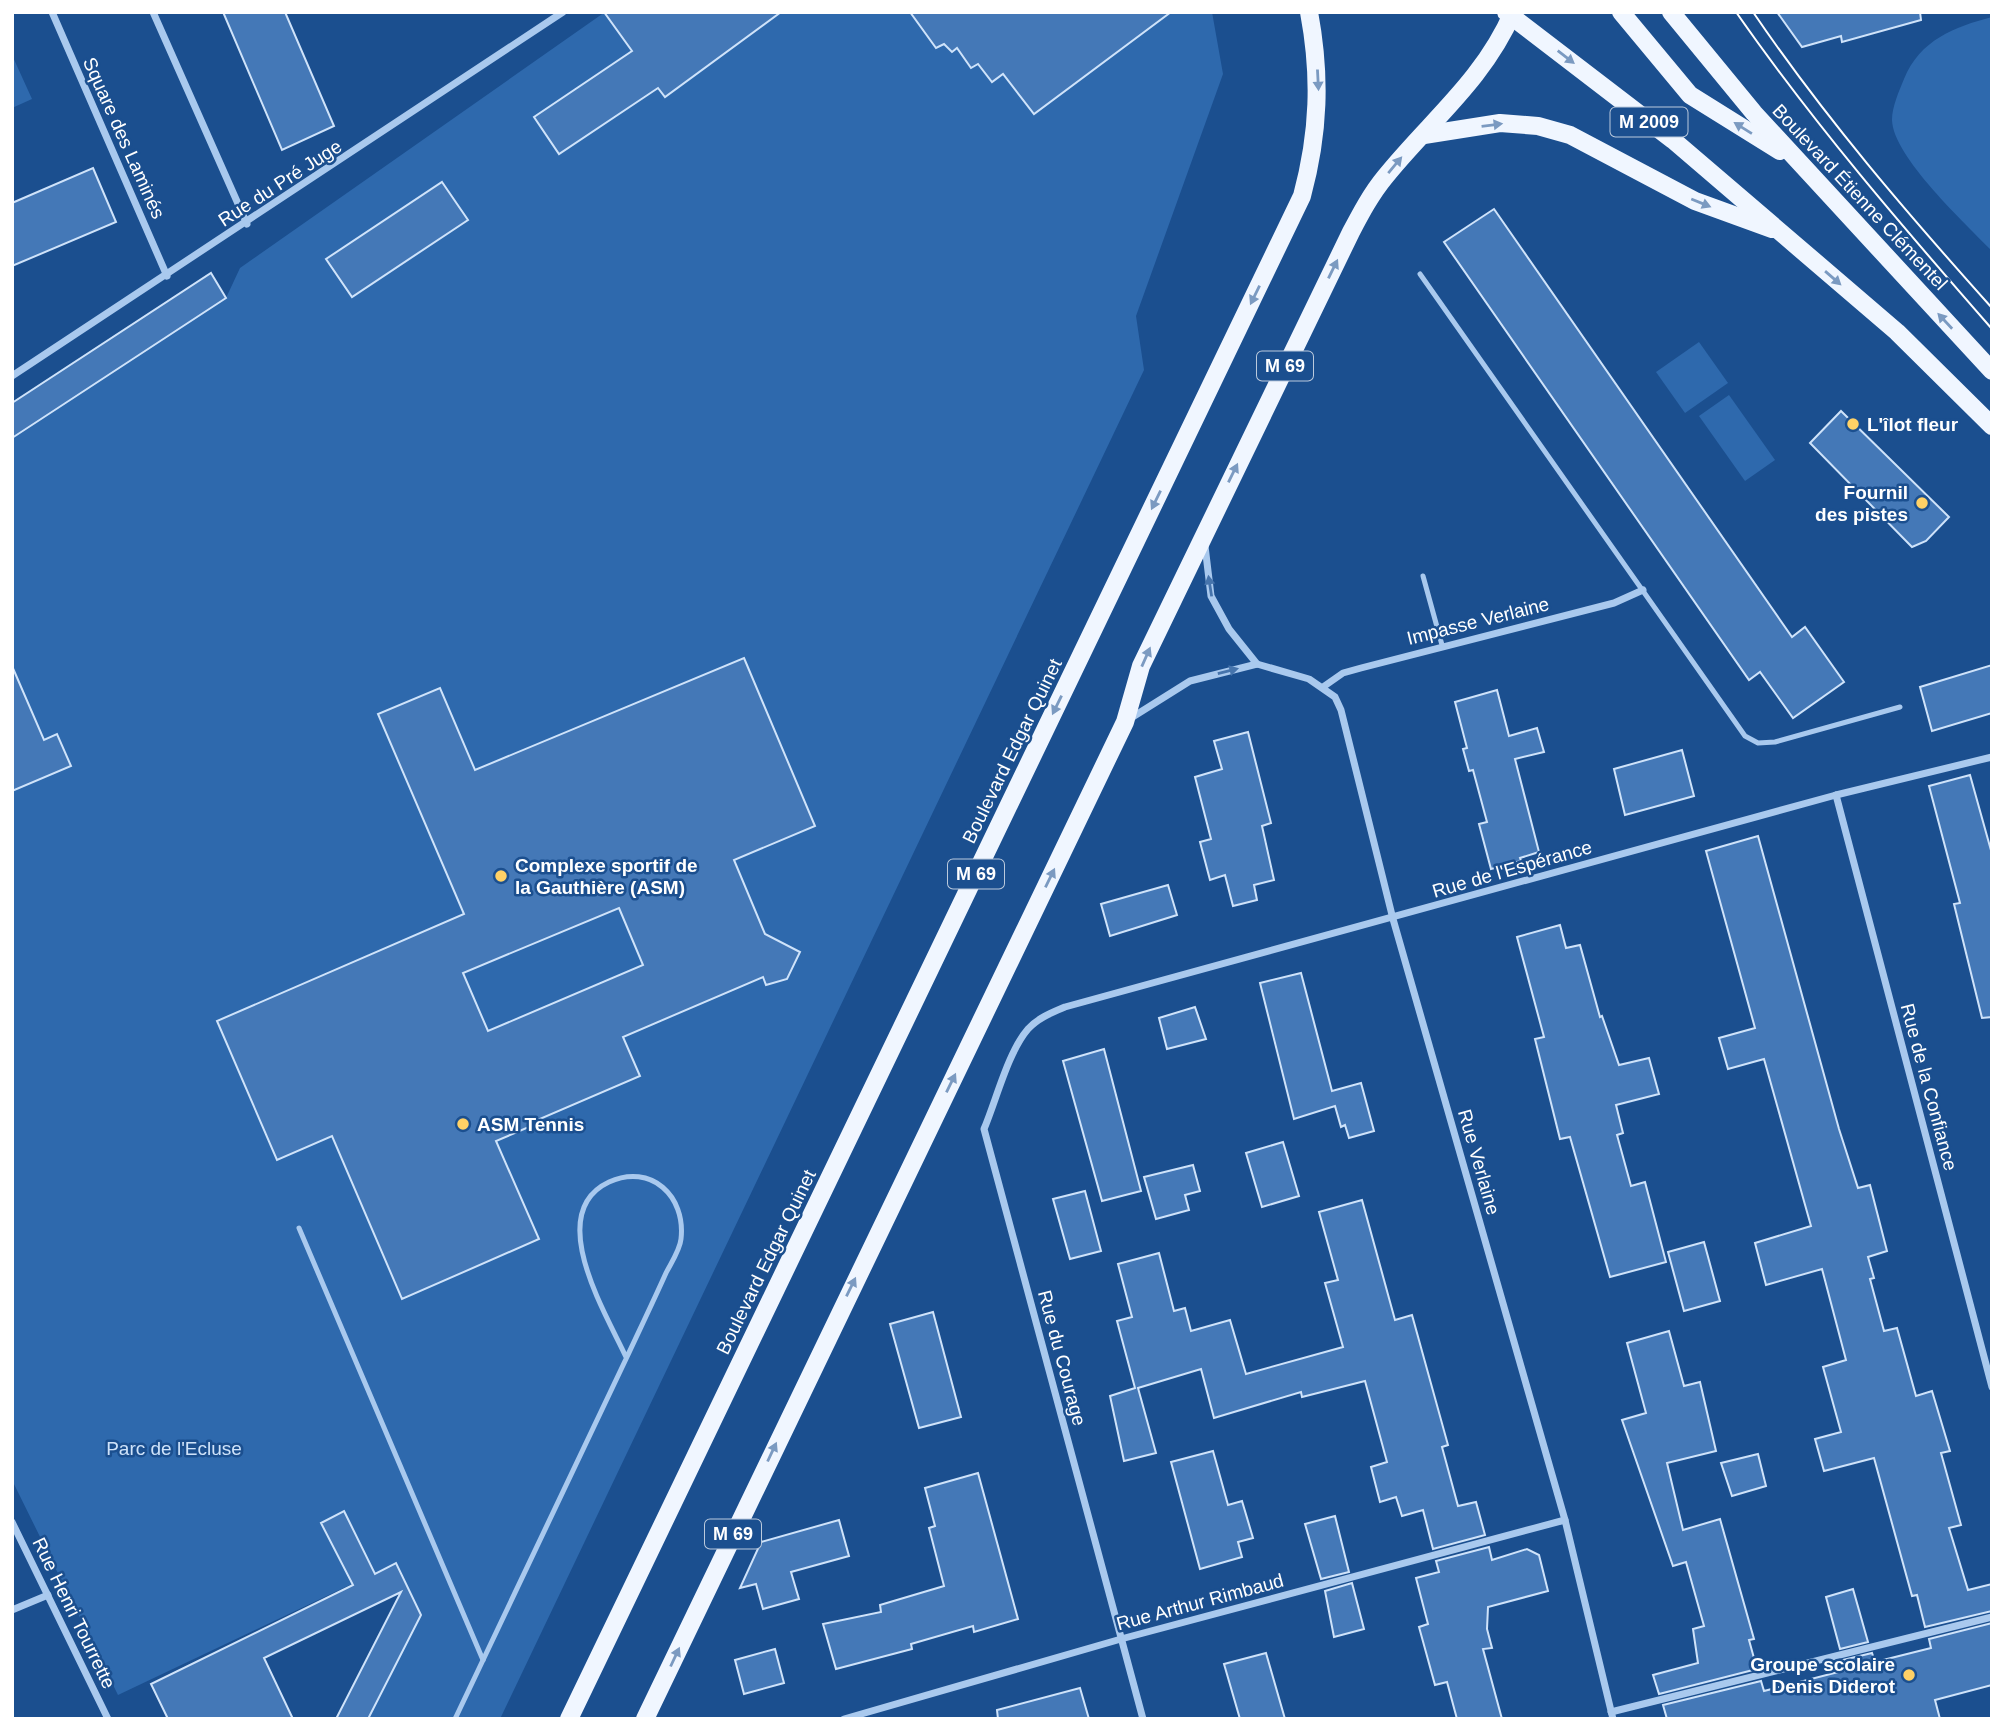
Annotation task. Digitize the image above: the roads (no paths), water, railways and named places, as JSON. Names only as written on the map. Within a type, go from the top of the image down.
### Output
[{"type":"main road","name":"Boulevard Edgar Quinet","points":[[569,1719],[1302,196],[1314,150],[1319,99],[1316,50],[1309,12]]},
{"type":"main road","points":[[1621,12],[1690,94],[1801,164]]},
{"type":"main road","name":"Boulevard Étienne Clémentel","points":[[1671,12],[1699,50],[1992,371]]},
{"type":"main road","points":[[1687,12],[1699,50]]},
{"type":"main road","name":"M 69","points":[[645,1719],[1125,722],[1141,666],[1357,221],[1384,178],[1466,89],[1510,14]]},
{"type":"main road","name":"M 2009","points":[[1510,14],[1673,140],[1782,233],[1897,332],[1992,426]]},
{"type":"main road","points":[[1424,135],[1500,123],[1538,126],[1570,135],[1695,201],[1782,233]]},
{"type":"street","name":"Square des Laminés","points":[[52,12],[167,276]]},
{"type":"street","points":[[153,12],[247,224]]},
{"type":"street","name":"Rue du Pré Juge","points":[[12,376],[247,224],[563,12]]},
{"type":"street","points":[[1203,534],[1211,596],[1229,629],[1257,664]]},
{"type":"street","name":"Impasse Verlaine","points":[[1323,687],[1343,673],[1442,645],[1614,603],[1643,590]]},
{"type":"street","points":[[1125,722],[1190,681],[1257,664],[1309,679],[1323,687]]},
{"type":"street","name":"Rue Verlaine","points":[[1323,687],[1335,698],[1341,710],[1393,919],[1565,1520],[1612,1715]]},
{"type":"street","name":"Rue de l'Espérance","points":[[1042,1017],[1065,1007],[1836,796],[1992,757]]},
{"type":"street","name":"Rue de la Confiance","points":[[1836,796],[1992,1387]]},
{"type":"street","name":"Rue du Courage","points":[[1042,1017],[1027,1030],[1017,1046],[984,1129],[1143,1719]]},
{"type":"street","name":"Rue Arthur Rimbaud","points":[[844,1719],[1121,1639],[1565,1520]]},
{"type":"street","name":"Rue Henri Tourrette","points":[[12,1522],[108,1719]]},
{"type":"street","points":[[12,1610],[48,1595]]},
{"type":"street","points":[[1612,1715],[1992,1617]]},
{"type":"lane","points":[[1420,274],[1745,736],[1758,743],[1775,743],[1900,707]]},
{"type":"lane","points":[[1423,576],[1442,645]]},
{"type":"lane","points":[[455,1719],[681,1242],[682,1216],[669,1191],[648,1177],[624,1176],[605,1184],[591,1199],[581,1219],[579,1243],[587,1273],[626,1357]]},
{"type":"lane","points":[[299,1228],[483,1660]]},
{"type":"tram line","points":[[1736,12],[1828,134],[1992,329]]},
{"type":"tram line","points":[[1753,12],[1809,90],[1868,164],[1992,308]]},
{"type":"place","name":"L'îlot fleur","points":[[1853,424]]},
{"type":"place","name":"Fournil des pistes","points":[[1922,503]]},
{"type":"place","name":"Complexe sportif de la Gauthière (ASM)","points":[[501,876]]},
{"type":"place","name":"ASM Tennis","points":[[463,1124]]},
{"type":"place","name":"Groupe scolaire Denis Diderot","points":[[1909,1675]]},
{"type":"park label","name":"Parc de l'Ecluse","points":[[174,1448]]}]
